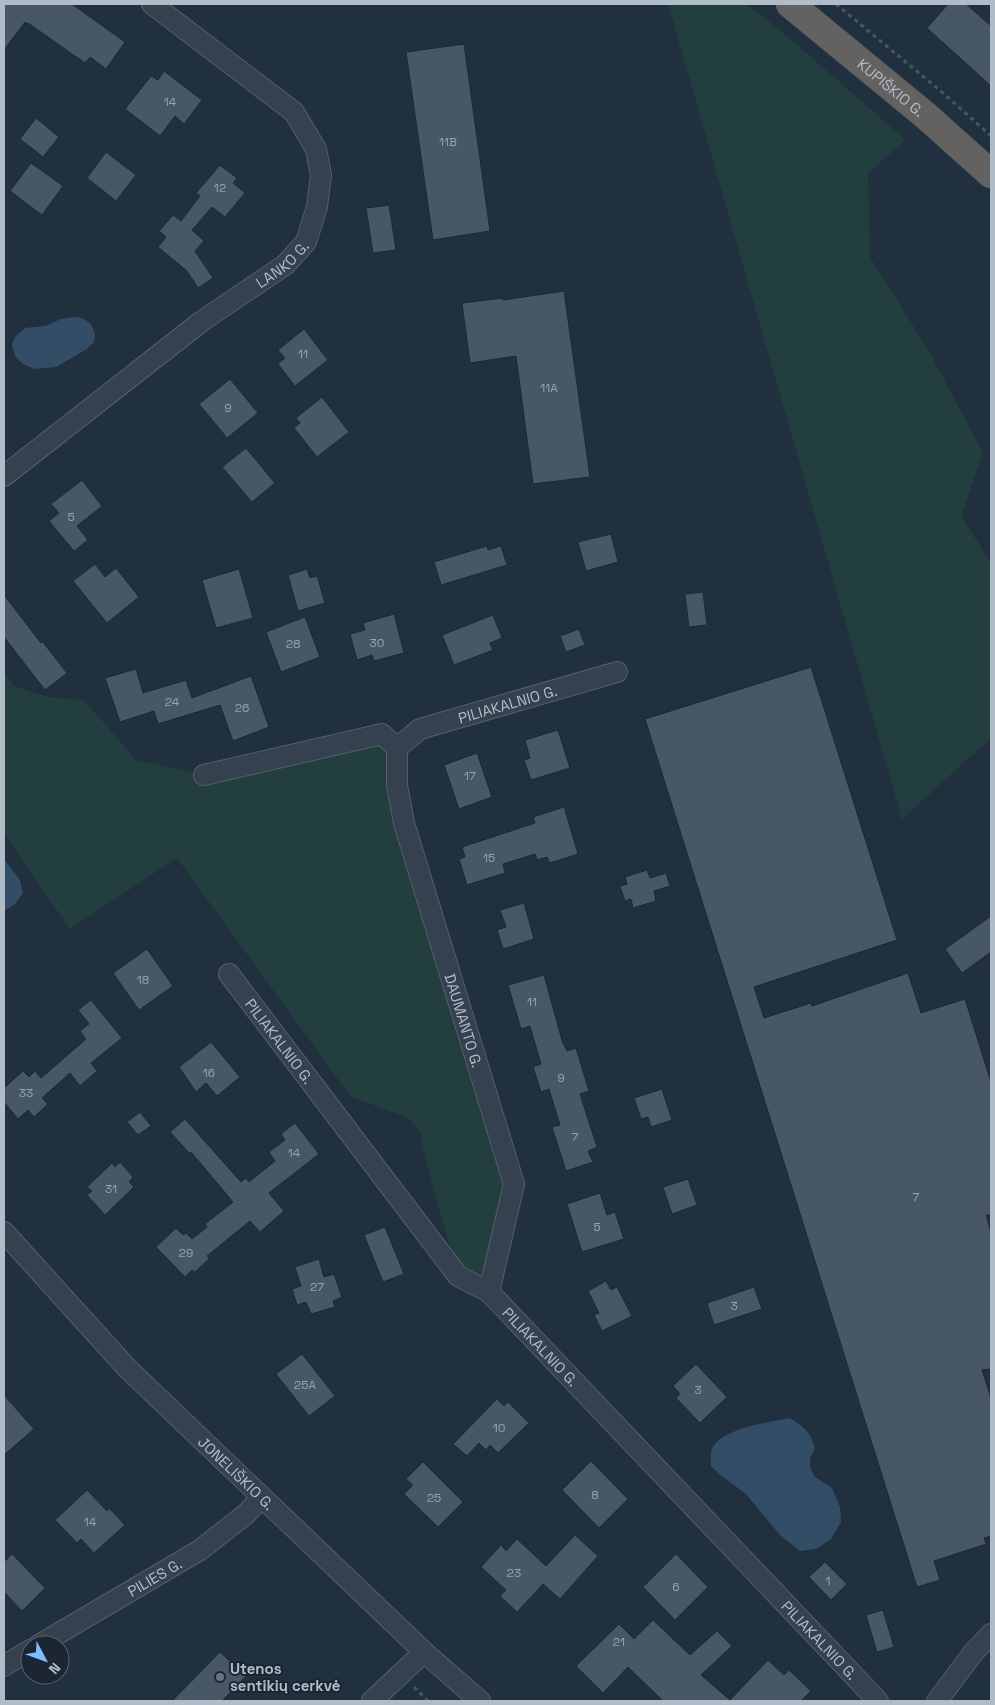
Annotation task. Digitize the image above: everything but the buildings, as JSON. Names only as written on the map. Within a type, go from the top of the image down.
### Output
[{"type":"highway","name":"KUPIŠKIO G.","points":[[790,4],[925,115],[991,174]]},
{"type":"street","name":"LANKO G.","points":[[4,476],[202,321],[285,265],[306,242],[317,207],[321,175],[316,149],[294,112],[152,4]]},
{"type":"street","name":"PILIAKALNIO G.","points":[[398,748],[420,729],[616,672]]},
{"type":"street","points":[[204,775],[382,734],[398,748]]},
{"type":"street","name":"DAUMANTO G.","points":[[398,748],[397,785],[404,823],[514,1184],[489,1292]]},
{"type":"street","name":"PILIAKALNIO G.","points":[[228,974],[458,1276],[489,1292],[878,1701]]},
{"type":"street","name":"JONELIŠKIO G.","points":[[4,1232],[127,1368],[424,1652],[480,1701]]},
{"type":"street","name":"PILIES G.","points":[[56,1635],[200,1550],[246,1514],[261,1498]]},
{"type":"street","points":[[936,1701],[973,1653],[991,1634]]},
{"type":"street","points":[[372,1701],[424,1652]]},
{"type":"street","points":[[4,1666],[20,1656]]},
{"type":"path","points":[[836,4],[943,93],[991,136]]},
{"type":"green space","points":[[668,4],[747,4],[780,30],[906,140],[868,173],[870,257],[929,351],[983,453],[961,516],[991,563],[991,738],[902,819]]},
{"type":"green space","points":[[4,672],[14,686],[47,697],[84,700],[136,760],[204,775],[382,734],[514,1184],[489,1292],[458,1276],[422,1147],[421,1133],[407,1117],[351,1097],[177,858],[70,929],[4,834]]},
{"type":"water","points":[[77,317],[91,324],[95,333],[94,342],[87,349],[56,367],[34,369],[23,364],[15,356],[12,345],[15,337],[25,328],[46,326],[61,319]]},
{"type":"water","points":[[4,859],[20,880],[23,893],[15,904],[4,911]]},
{"type":"water","points":[[790,1418],[809,1434],[815,1449],[810,1458],[810,1467],[815,1477],[832,1488],[840,1507],[841,1522],[831,1539],[816,1549],[800,1551],[780,1535],[746,1494],[711,1466],[712,1449],[719,1440],[727,1435],[759,1424]]},
{"type":"place","name":"Utenos sentikių cerkvė","points":[[220,1677]]}]
